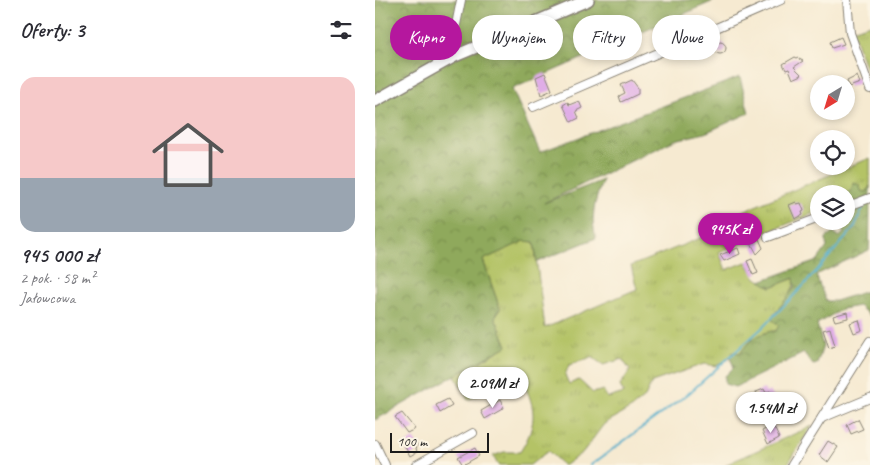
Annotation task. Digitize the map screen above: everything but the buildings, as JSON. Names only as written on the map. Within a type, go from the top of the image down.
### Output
[{"type":"street","points":[[458,15],[461,0]]},
{"type":"street","points":[[462,53],[588,0]]},
{"type":"street","points":[[533,107],[781,0]]},
{"type":"street","points":[[847,0],[850,33],[870,89]]},
{"type":"street","points":[[375,101],[448,60]]},
{"type":"street","points":[[855,204],[870,198]]},
{"type":"street","points":[[768,238],[810,222]]},
{"type":"street","points":[[791,465],[870,341]]},
{"type":"street","points":[[821,418],[870,398]]},
{"type":"street","points":[[416,465],[473,434]]},
{"type":"street","points":[[375,444],[385,465]]},
{"type":"green space","points":[[375,0],[716,0],[682,15],[652,15],[652,28],[642,32],[642,15],[573,15],[573,60],[578,60],[512,89],[540,152],[740,77],[749,113],[705,133],[675,140],[544,203],[603,180],[593,215],[596,238],[537,262],[534,242],[524,241],[483,260],[500,309],[495,317],[507,346],[375,420]]},
{"type":"green space","points":[[870,24],[870,80],[852,30]]},
{"type":"green space","points":[[870,158],[870,185],[867,192],[855,192],[855,185],[810,185],[810,215],[719,252],[726,270],[746,262],[756,278],[771,287],[795,278],[792,290],[771,319],[780,325],[776,331],[765,333],[756,338],[741,353],[733,352],[730,358],[716,366],[704,364],[652,382],[645,397],[633,407],[604,424],[583,452],[565,465],[548,451],[530,465],[498,465],[493,456],[504,452],[520,452],[530,432],[533,414],[529,395],[519,375],[468,400],[455,376],[507,346],[495,317],[500,309],[483,260],[524,241],[534,242],[545,328],[637,289],[631,266],[718,231],[729,217],[829,175],[855,175],[855,164]],"holes":[[[592,357],[603,365],[622,359],[630,370],[620,386],[624,393],[608,398],[603,390],[593,393],[579,380],[569,384],[565,375],[569,365]]]},
{"type":"green space","points":[[854,183],[860,185],[861,191],[867,192],[870,186],[869,250],[816,275],[826,301],[835,301],[870,290],[870,316],[859,306],[842,309],[817,324],[823,346],[817,364],[813,365],[804,353],[735,387],[725,384],[725,376],[734,367],[730,358],[733,352],[741,353],[747,344],[756,338],[765,333],[776,331],[779,325],[771,319],[795,286],[794,278],[771,287],[760,281],[817,261],[827,247],[826,238],[833,233],[839,237],[844,233],[842,230],[855,230],[855,185],[853,185]]},
{"type":"green space","points":[[812,426],[787,465],[726,465],[727,464]]},
{"type":"waterway","points":[[591,465],[688,394],[762,328],[806,283],[854,228],[865,203]]}]
